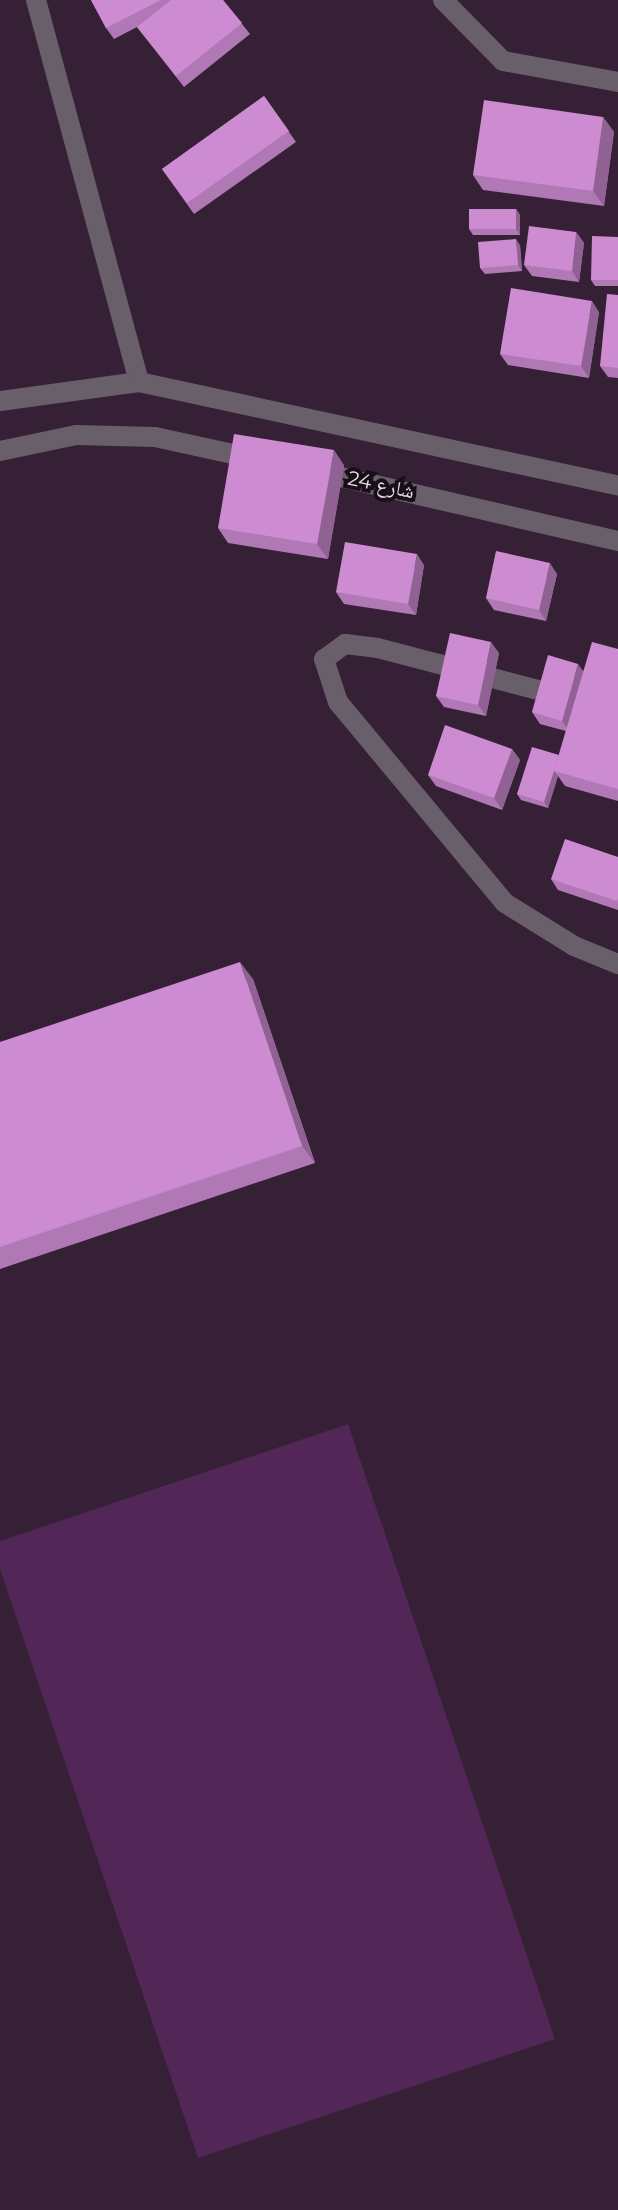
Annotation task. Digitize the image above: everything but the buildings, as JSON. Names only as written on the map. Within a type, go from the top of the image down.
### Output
[{"type":"street","points":[[36,0],[139,382]]},
{"type":"street","points":[[443,0],[503,61],[618,82]]},
{"type":"street","points":[[0,401],[139,382],[618,486]]},
{"type":"street","name":"شارع 24","points":[[0,451],[76,435],[155,437],[618,541]]},
{"type":"street","points":[[618,711],[378,648],[345,644],[324,659],[338,702],[494,892],[574,946],[618,964]]},
{"type":"shaded area","points":[[348,1424],[555,2039],[198,2158],[0,1569],[0,1541]]}]
